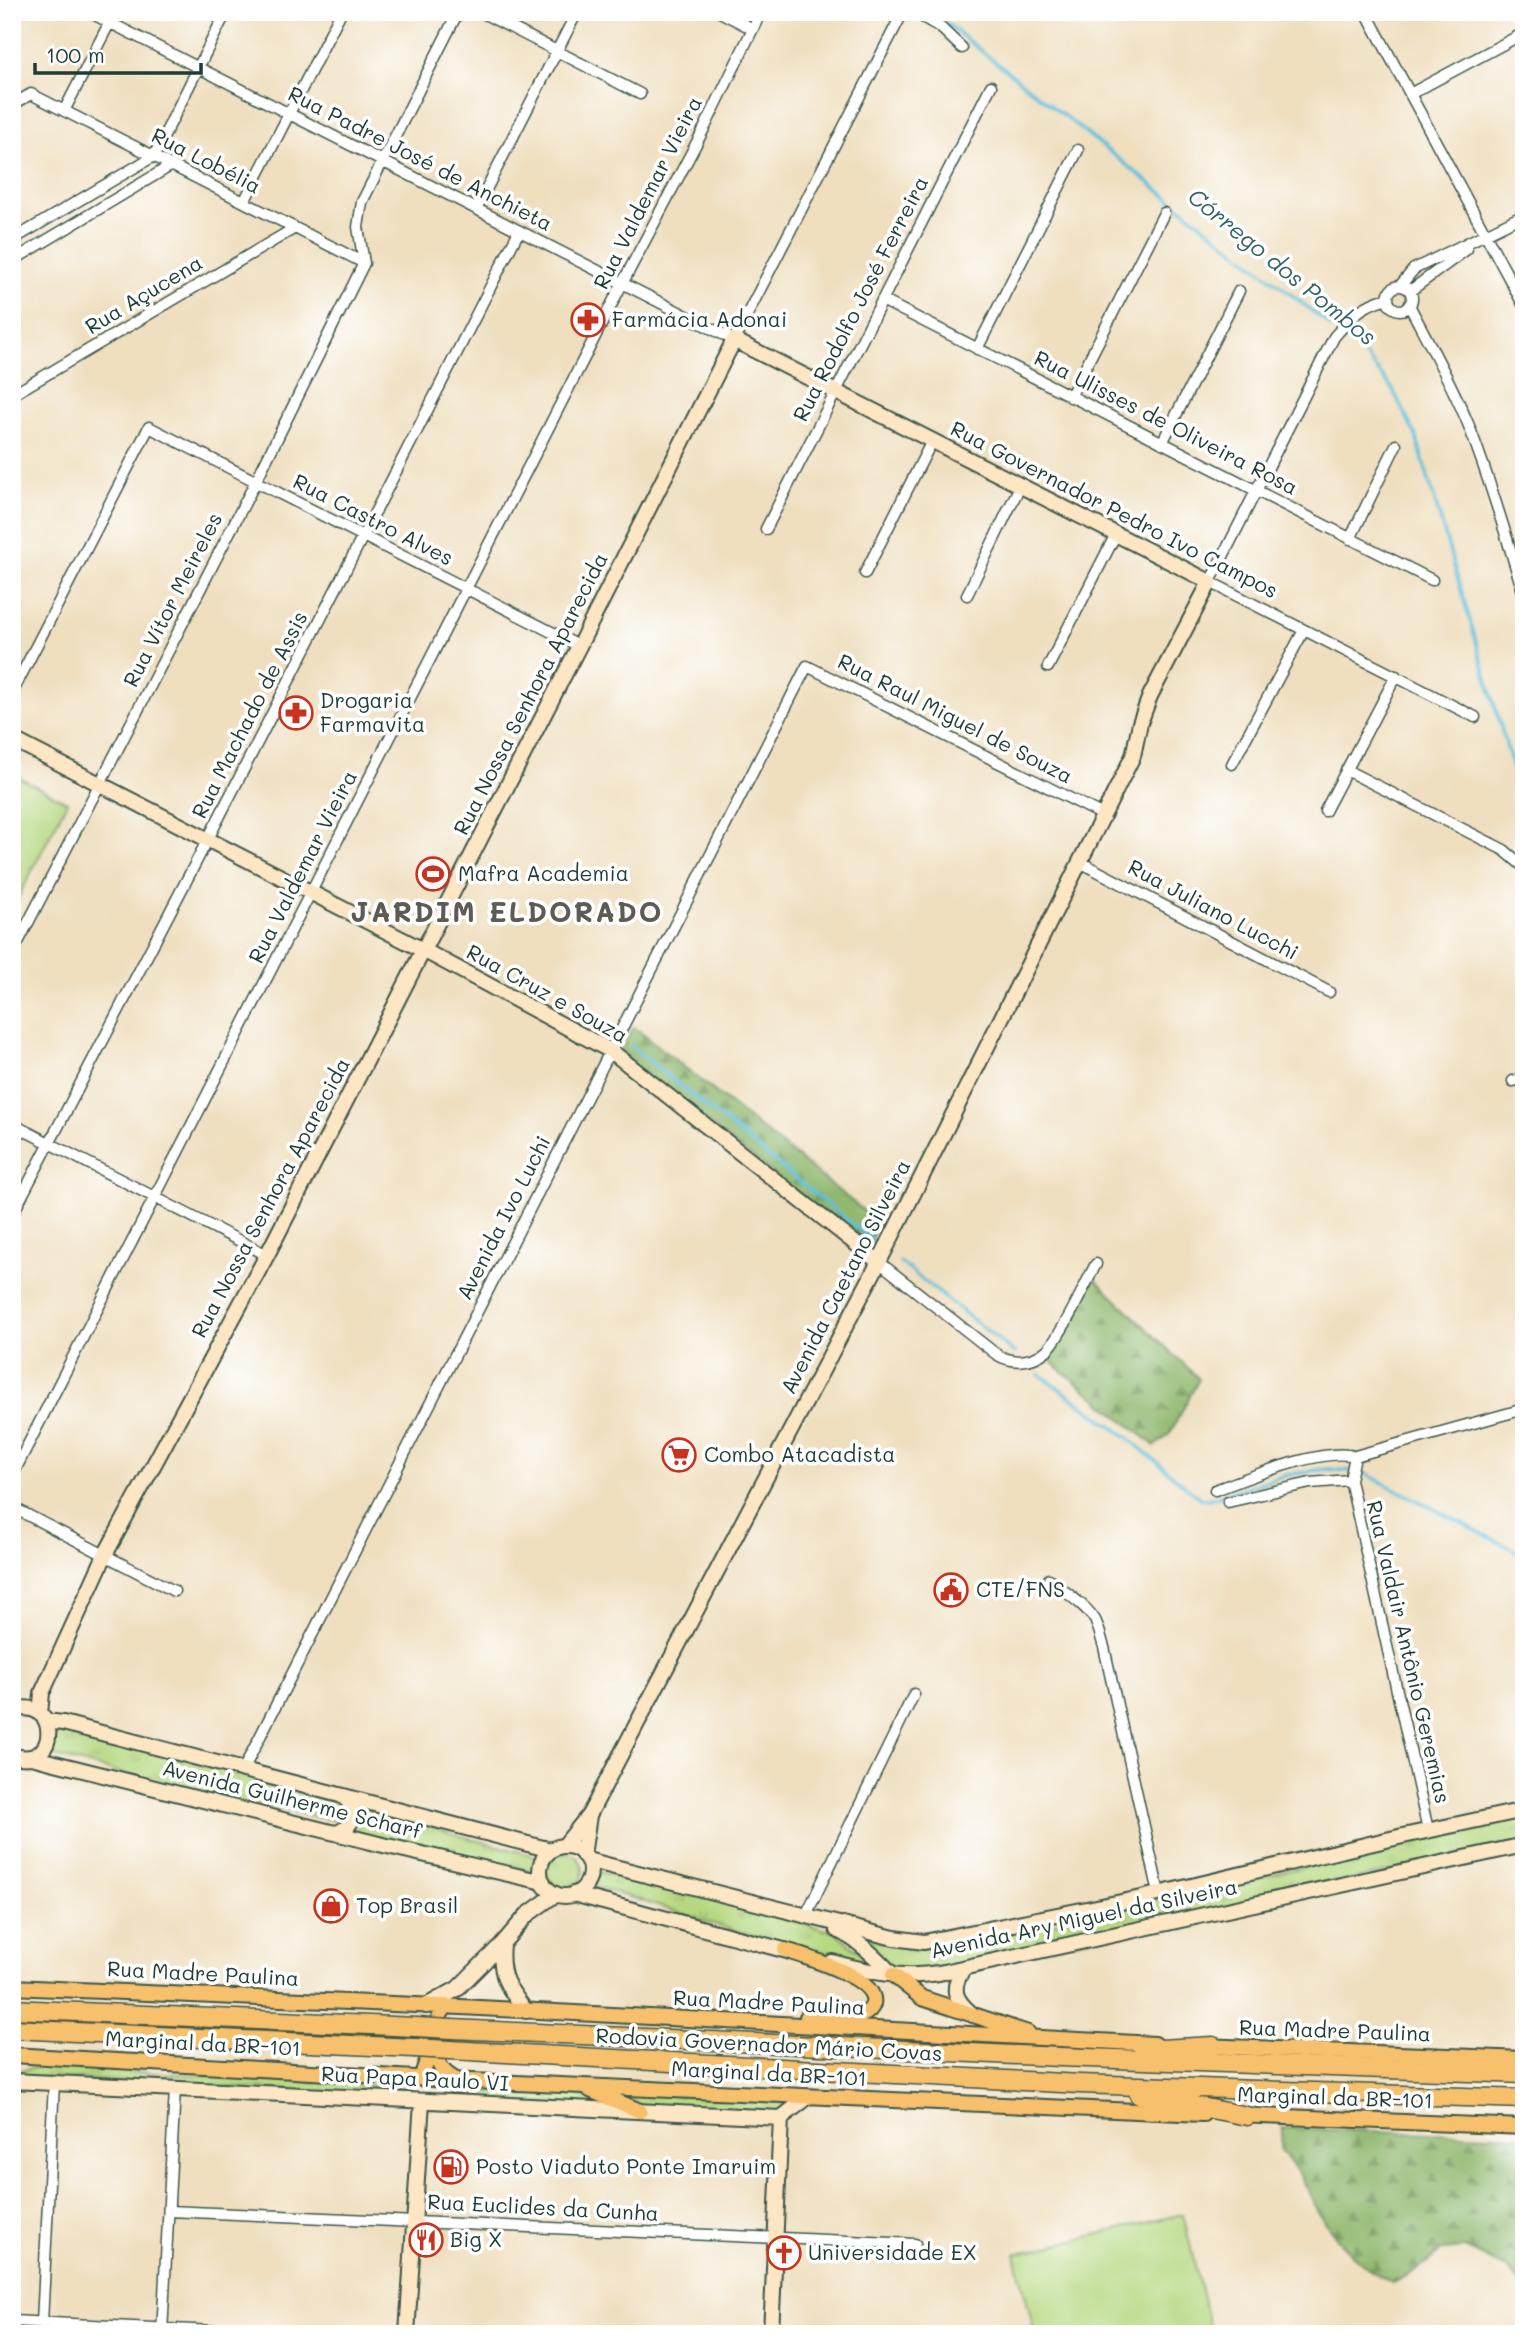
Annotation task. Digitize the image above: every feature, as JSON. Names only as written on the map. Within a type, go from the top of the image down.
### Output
[{"type":"highway","name":"Rodovia Governador Mário Covas","points":[[12,2009],[1060,2057],[1524,2074]]},
{"type":"highway","name":"Rodovia Governador Mário Covas","points":[[12,2029],[1080,2084],[1524,2099]]},
{"type":"highway","points":[[1060,2057],[1213,2046]]},
{"type":"highway","points":[[1080,2084],[1247,2116]]},
{"type":"main road","points":[[758,2023],[771,2019],[855,2017],[869,2012],[873,2004],[873,1996],[858,1979],[785,1950]]},
{"type":"main road","points":[[893,1975],[922,1998],[1049,2039]]},
{"type":"main road","name":"Rua Madre Paulina","points":[[12,1987],[1049,2039],[1524,2059]]},
{"type":"main road","points":[[421,2078],[429,2055],[432,2034],[430,2013],[426,2006]]},
{"type":"main road","points":[[445,2007],[435,2035],[437,2061],[440,2067],[456,2080]]},
{"type":"main road","name":"Marginal da BR-101","points":[[12,2055],[579,2086],[1524,2127]]},
{"type":"main road","points":[[12,2064],[52,2057]]},
{"type":"main road","points":[[579,2086],[640,2111]]},
{"type":"street","name":"Rua Padre José de Anchieta","points":[[89,12],[734,340]]},
{"type":"street","points":[[64,111],[115,12]]},
{"type":"street","points":[[12,240],[154,156],[226,12]]},
{"type":"street","points":[[244,202],[341,12]]},
{"type":"street","points":[[364,262],[358,227],[362,202],[458,12]]},
{"type":"street","points":[[481,12],[640,94]]},
{"type":"street","points":[[476,209],[577,12]]},
{"type":"street","points":[[720,12],[753,29]]},
{"type":"street","name":"Rua Valdemar Vieira","points":[[12,1476],[705,127],[761,12]]},
{"type":"street","name":"Rua Nossa Senhora Aparecida","points":[[23,1757],[41,1752],[47,1743],[49,1732],[43,1717],[42,1693],[105,1555],[267,1255],[903,12]]},
{"type":"street","points":[[914,12],[941,29],[961,48]]},
{"type":"street","points":[[1366,12],[1524,306]]},
{"type":"street","points":[[1410,94],[1524,33]]},
{"type":"street","name":"Rua Rodolfo José Ferreira","points":[[766,529],[991,86]]},
{"type":"street","name":"Rua Lobélia","points":[[12,105],[31,94],[364,262]]},
{"type":"street","points":[[978,349],[1078,150]]},
{"type":"street","points":[[12,261],[172,165]]},
{"type":"street","points":[[1070,397],[1164,213]]},
{"type":"street","points":[[1405,288],[1414,269],[1524,215]]},
{"type":"street","name":"Rua Açucena","points":[[12,395],[295,228]]},
{"type":"street","name":"Rua Machado de Assis","points":[[12,1216],[519,231]]},
{"type":"street","name":"Rua Vítor Meireles","points":[[12,954],[256,481],[364,262]]},
{"type":"street","points":[[1388,298],[1392,289],[1405,288]]},
{"type":"street","points":[[1388,298],[1396,309],[1409,305],[1412,298],[1405,288]]},
{"type":"street","points":[[1162,443],[1239,291]]},
{"type":"street","points":[[1210,582],[1334,337],[1360,309],[1371,302],[1388,298]]},
{"type":"street","name":"Rua Ulisses de Oliveira Rosa","points":[[882,300],[1432,580]]},
{"type":"street","points":[[1409,305],[1468,424],[1524,595]]},
{"type":"street","name":"Rua Governador Pedro Ivo Campos","points":[[734,340],[1475,717]]},
{"type":"street","name":"Rua Castro Alves","points":[[12,693],[149,427],[579,646]]},
{"type":"street","points":[[865,573],[932,441]]},
{"type":"street","points":[[1350,539],[1396,445]]},
{"type":"street","points":[[967,595],[1020,486]]},
{"type":"street","points":[[1048,667],[1116,534]]},
{"type":"street","name":"Avenida Caetano Silveira","points":[[558,1848],[589,1815],[879,1262],[1133,756],[1140,723],[1150,696],[1210,582]]},
{"type":"street","points":[[1232,764],[1304,629]]},
{"type":"street","name":"Rua Raul Miguel de Souza","points":[[799,683],[807,666],[1103,815]]},
{"type":"street","points":[[1325,811],[1396,676]]},
{"type":"street","name":"Avenida Ivo Luchi","points":[[243,1770],[799,683]]},
{"type":"street","name":"Rua Cruz e Souza","points":[[12,739],[312,892],[611,1051],[879,1262]]},
{"type":"street","points":[[1346,770],[1504,850],[1524,867]]},
{"type":"street","name":"Rua Juliano Lucchi","points":[[1080,862],[1329,992]]},
{"type":"street","points":[[12,1124],[267,1255]]},
{"type":"street","points":[[879,1262],[996,1354],[1014,1360],[1027,1360],[1047,1349],[1096,1264]]},
{"type":"street","points":[[1215,1490],[1293,1464],[1333,1455],[1346,1454],[1355,1458],[1524,1409]]},
{"type":"street","points":[[1350,1479],[1355,1458]]},
{"type":"street","name":"Rua Valdair Antônio Geremias","points":[[1228,1502],[1310,1483],[1350,1479],[1428,1830]]},
{"type":"street","points":[[12,1507],[174,1591]]},
{"type":"street","points":[[1049,1579],[1094,1618],[1097,1626],[1159,1893]]},
{"type":"street","name":"Rua Nossa Senhora Aparecida","points":[[15,1709],[42,1693]]},
{"type":"street","points":[[893,1975],[868,1949],[849,1936],[807,1917],[914,1694]]},
{"type":"street","name":"Avenida Guilherme Scharf","points":[[15,1709],[32,1709],[43,1717],[64,1723],[342,1796],[558,1848]]},
{"type":"street","points":[[12,1768],[23,1757]]},
{"type":"street","name":"Avenida Guilherme Scharf","points":[[23,1757],[548,1887]]},
{"type":"street","points":[[335,1833],[348,1826],[353,1817],[350,1802],[342,1796]]},
{"type":"street","name":"Avenida Ary Miguel da Silveira","points":[[585,1857],[807,1917],[894,1938],[924,1942],[1159,1893],[1524,1810]]},
{"type":"street","name":"Avenida Caetano Silveira","points":[[585,1857],[589,1815]]},
{"type":"street","name":"Avenida Ary Miguel da Silveira","points":[[573,1894],[863,1971],[917,1975],[963,1969],[1524,1845]]},
{"type":"street","points":[[558,1848],[578,1850],[585,1857],[589,1877],[580,1890],[573,1894],[548,1887],[540,1876],[542,1861],[558,1848]]},
{"type":"street","points":[[426,2006],[457,1989],[502,1944],[548,1887]]},
{"type":"street","points":[[502,1944],[502,1975],[526,2011]]},
{"type":"street","points":[[963,1969],[956,1983],[956,1993],[959,2002],[974,2016]]},
{"type":"street","name":"Rua Papa Paulo VI","points":[[12,2081],[781,2118]]},
{"type":"street","points":[[42,2322],[54,2083]]},
{"type":"street","points":[[162,2331],[175,2089]]},
{"type":"street","points":[[771,2334],[781,2118],[808,2096]]},
{"type":"street","points":[[407,2334],[422,2101]]},
{"type":"street","name":"Rua Euclides da Cunha","points":[[169,2211],[915,2244]]},
{"type":"street","points":[[12,2321],[162,2331],[276,2334]]},
{"type":"green space","points":[[12,774],[67,802],[14,906],[12,905]]},
{"type":"green space","points":[[634,1027],[879,1223],[868,1244],[861,1242],[619,1054]]},
{"type":"green space","points":[[1094,1278],[1199,1379],[1169,1435],[1155,1446],[1050,1361]]},
{"type":"green space","points":[[57,1725],[337,1801],[346,1813],[340,1822],[258,1805],[234,1803],[51,1755],[49,1749]]},
{"type":"green space","points":[[362,1803],[461,1836],[535,1856],[532,1871],[358,1835],[355,1830],[363,1818]]},
{"type":"green space","points":[[1524,1818],[1524,1841],[980,1963],[896,1972],[863,1938],[915,1949],[934,1949]]},
{"type":"green space","points":[[565,1853],[578,1858],[583,1871],[578,1884],[565,1889],[552,1884],[547,1871],[552,1858]]},
{"type":"green space","points":[[600,1872],[775,1915],[836,1933],[884,1971],[811,1954],[594,1887]]},
{"type":"green space","points":[[41,2066],[408,2087],[407,2097],[12,2076],[12,2073]]},
{"type":"green space","points":[[452,2089],[579,2094],[607,2107],[451,2100],[448,2095]]},
{"type":"green space","points":[[608,2091],[794,2103],[777,2115],[645,2107]]},
{"type":"green space","points":[[1282,2128],[1524,2136],[1524,2287],[1509,2270],[1466,2248],[1443,2250],[1414,2272],[1392,2283],[1370,2270],[1342,2245],[1319,2214],[1302,2178],[1281,2150]]},
{"type":"green space","points":[[1183,2214],[1210,2329],[1189,2334],[1035,2334],[1015,2254]]},
{"type":"waterway","name":"Córrego dos Pombos","points":[[932,12],[1358,347],[1392,388],[1416,436],[1524,806]]},
{"type":"waterway","points":[[631,1046],[874,1242]]},
{"type":"waterway","points":[[900,1262],[1015,1353]]},
{"type":"waterway","points":[[1039,1374],[1127,1437],[1201,1499],[1309,1471],[1327,1469],[1362,1472],[1524,1555]]},
{"type":"place","name":"Farmácia Adonai","points":[[588,320]]},
{"type":"place","name":"Drogaria Farmavita","points":[[296,713]]},
{"type":"place","name":"Mafra Academia","points":[[433,874]]},
{"type":"place","name":"Combo Atacadista","points":[[679,1455]]},
{"type":"place","name":"CTE/FNS","points":[[951,1590]]},
{"type":"place","name":"Top Brasil","points":[[331,1906]]},
{"type":"place","name":"Posto Viaduto Ponte Imaruim","points":[[451,2167]]},
{"type":"place","name":"Big X","points":[[426,2240]]},
{"type":"place","name":"Universidade EX","points":[[784,2253]]},
{"type":"district","name":"JARDIM ELDORADO","points":[[507,912]]}]
